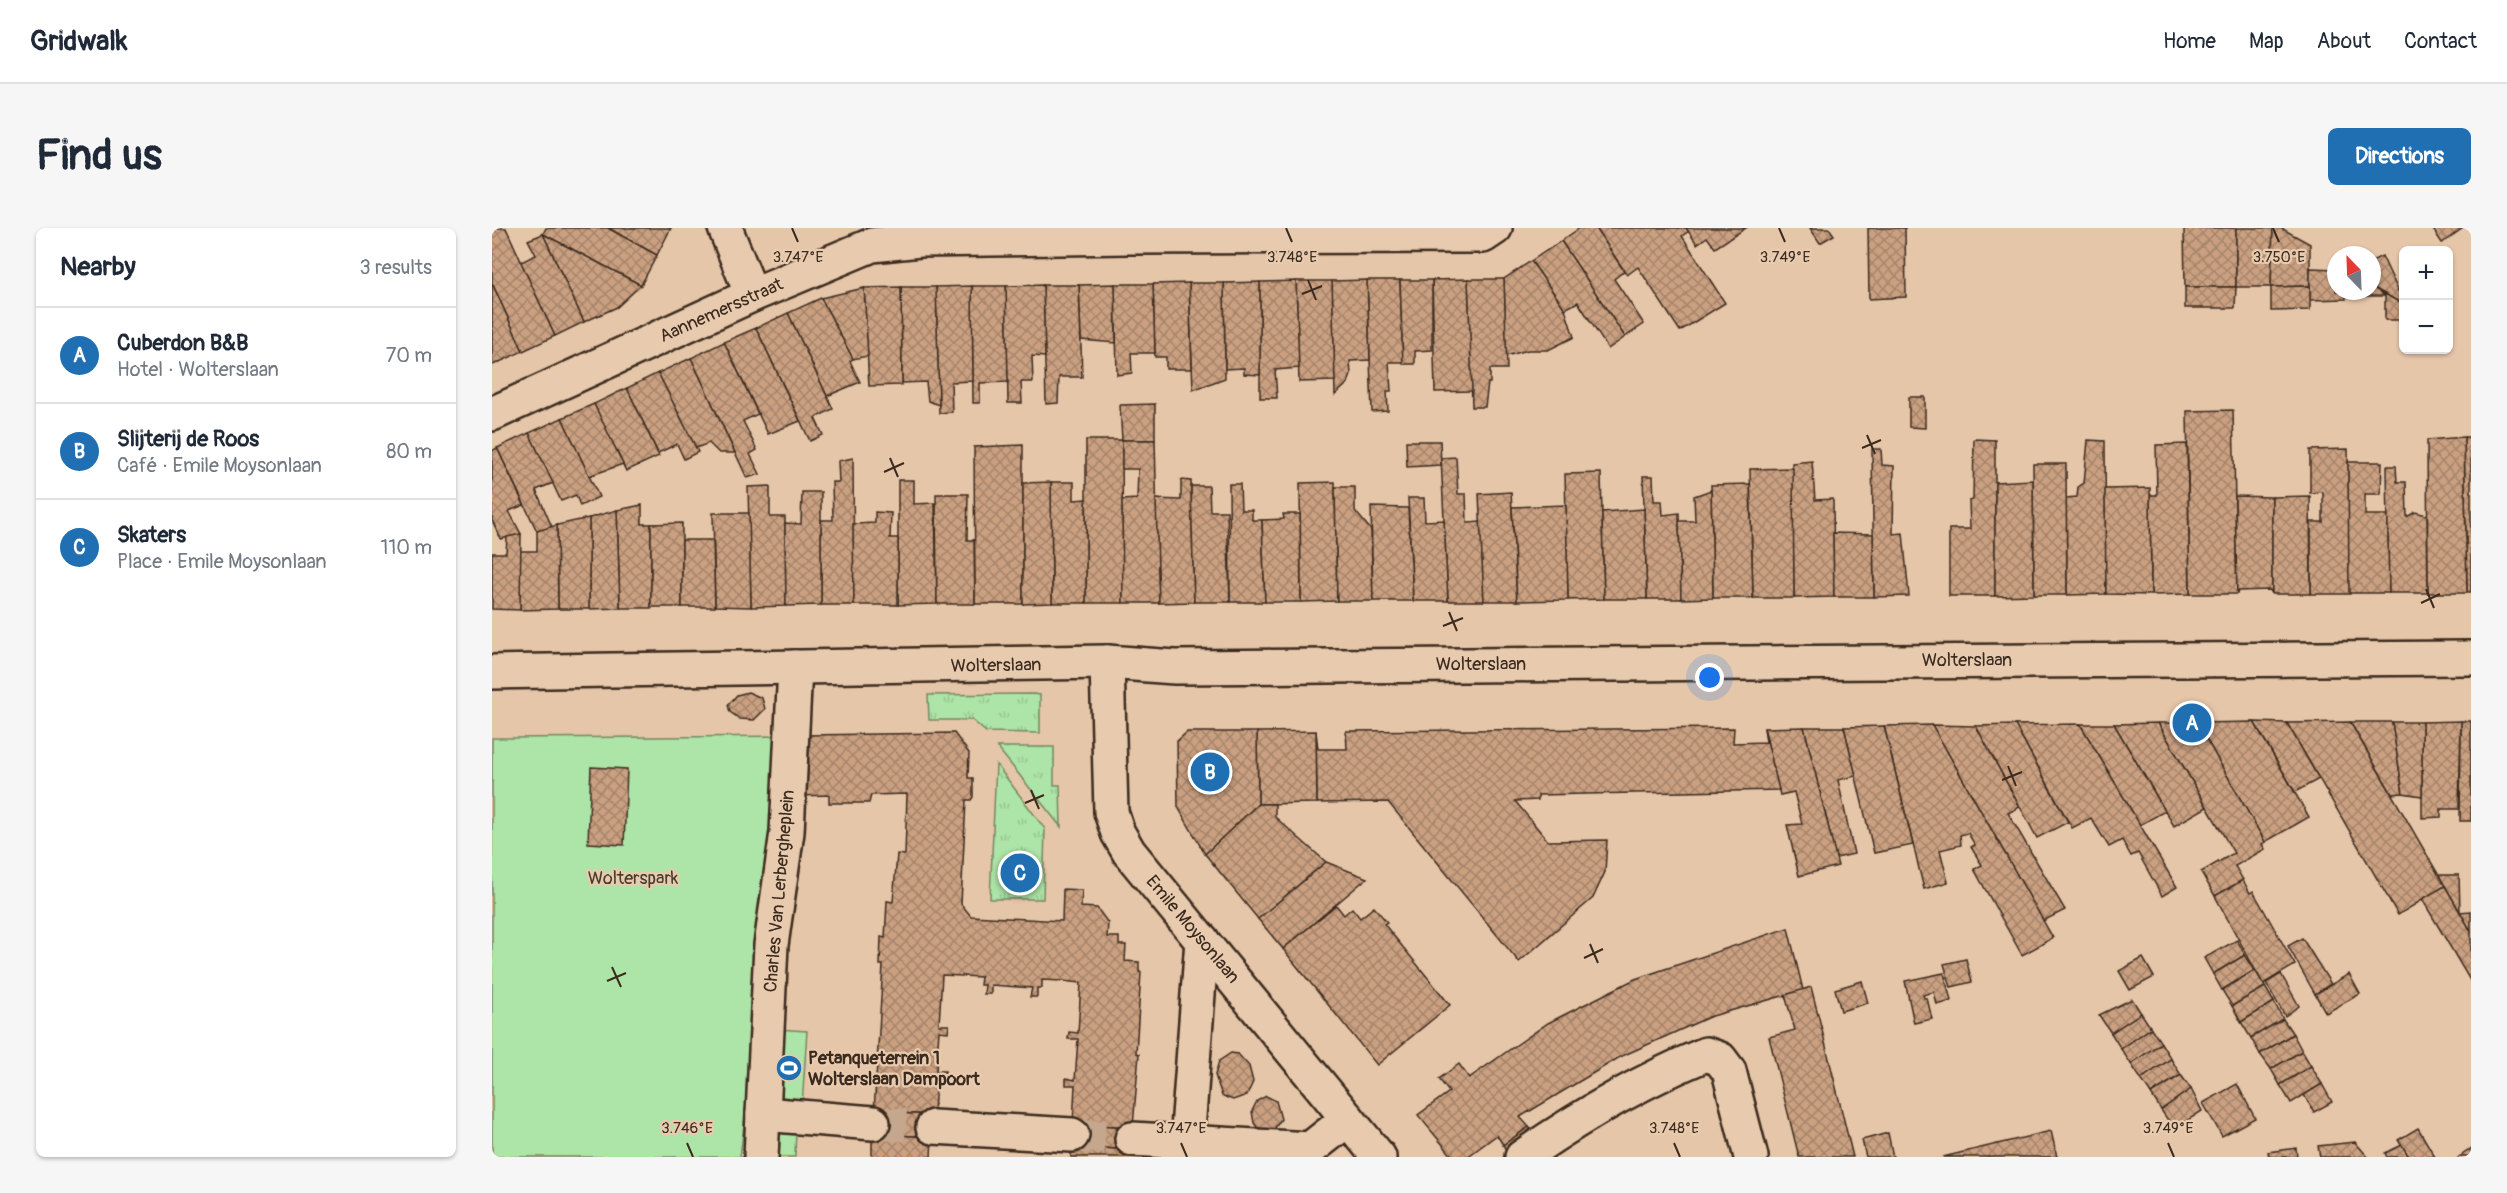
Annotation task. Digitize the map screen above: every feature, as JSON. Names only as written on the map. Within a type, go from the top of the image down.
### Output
[{"type":"street","points":[[725,228],[752,295]]},
{"type":"street","name":"Aannemersstraat","points":[[492,414],[752,295],[872,245],[920,240],[1483,236],[1495,228]]},
{"type":"street","name":"Wolterslaan","points":[[492,672],[1107,662],[1175,667],[2471,658]]},
{"type":"street","name":"Emile Moysonlaan","points":[[1107,662],[1111,812],[1118,833],[1129,852],[1379,1157]]},
{"type":"street","name":"Charles Van Lerbergheplein","points":[[761,1157],[771,945],[787,832],[795,667]]},
{"type":"street","points":[[1187,1149],[1202,940]]},
{"type":"street","points":[[1522,1157],[1575,1120],[1646,1079],[1706,1054],[1720,1059],[1729,1071],[1751,1157]]},
{"type":"street","points":[[763,1114],[873,1123]]},
{"type":"street","points":[[1132,1139],[1187,1149],[1310,1149],[1348,1119]]},
{"type":"street","points":[[933,1127],[1072,1135]]},
{"type":"green space","points":[[928,695],[1040,695],[1040,733],[986,732],[972,720],[929,720]]},
{"type":"green space","name":"Wolterspark","points":[[792,736],[740,1157],[492,1157],[492,738]]},
{"type":"green space","points":[[997,747],[1054,747],[1054,785],[1060,785],[1061,827]]},
{"type":"green space","points":[[996,764],[1045,829],[1043,899],[990,899]]},
{"type":"green space","name":"Petanqueterrein 1 Wolterslaan Dampoort","points":[[776,1029],[807,1031],[802,1107],[771,1105]]},
{"type":"green space","points":[[769,1128],[796,1129],[795,1157],[767,1157]]},
{"type":"building","points":[[492,228],[506,228],[555,336],[523,351],[492,283]]},
{"type":"building","points":[[546,228],[608,228],[657,255],[641,285],[543,234]]},
{"type":"building","points":[[608,228],[671,228],[657,255]]},
{"type":"building","points":[[1580,228],[1596,228],[1624,271],[1614,279],[1644,324],[1625,337],[1561,241]]},
{"type":"building","points":[[1596,228],[1686,228],[1689,231],[1682,236],[1725,303],[1680,331],[1638,267],[1627,275]]},
{"type":"building","points":[[1686,228],[1746,228],[1715,248],[1707,237],[1697,244]]},
{"type":"building","points":[[1810,228],[1829,228],[1834,235],[1820,243]]},
{"type":"building","points":[[1868,228],[1905,228],[1906,297],[1869,299]]},
{"type":"building","points":[[2184,228],[2236,228],[2236,287],[2185,287]]},
{"type":"building","points":[[2236,228],[2273,228],[2271,287],[2236,287]]},
{"type":"building","points":[[2273,228],[2281,228],[2310,244],[2310,286],[2271,287]]},
{"type":"building","points":[[2432,228],[2463,228],[2442,243]]},
{"type":"building","points":[[543,234],[641,285],[617,307],[584,322]]},
{"type":"building","points":[[543,234],[584,322],[555,336],[521,262],[536,255],[528,240]]},
{"type":"building","points":[[1561,241],[1625,337],[1608,349],[1578,302],[1565,309],[1531,261]]},
{"type":"building","points":[[2381,256],[2399,292],[2399,302],[2381,292]]},
{"type":"building","points":[[1531,261],[1565,309],[1574,337],[1548,350],[1528,350],[1506,356],[1504,279]]},
{"type":"building","points":[[2310,268],[2327,269],[2327,300],[2310,300]]},
{"type":"building","points":[[1468,279],[1504,279],[1507,369],[1490,369],[1490,383],[1488,383],[1485,407],[1472,407]]},
{"type":"building","points":[[1468,279],[1472,391],[1435,392],[1432,280]]},
{"type":"building","points":[[1367,280],[1400,280],[1403,362],[1389,362],[1391,391],[1387,391],[1388,411],[1372,412]]},
{"type":"building","points":[[1367,280],[1370,360],[1350,361],[1351,375],[1348,383],[1335,395],[1332,281]]},
{"type":"building","points":[[1400,280],[1432,280],[1432,350],[1415,351],[1415,364],[1403,364]]},
{"type":"building","points":[[1296,281],[1332,281],[1335,381],[1299,382]]},
{"type":"building","points":[[1296,281],[1299,368],[1275,370],[1277,398],[1260,398],[1260,282]]},
{"type":"building","points":[[1260,282],[1260,375],[1244,374],[1244,368],[1225,369],[1224,283]]},
{"type":"building","points":[[492,283],[523,351],[493,365],[492,363]]},
{"type":"building","points":[[1189,283],[1224,283],[1225,378],[1193,390]]},
{"type":"building","points":[[1189,283],[1192,369],[1166,369],[1166,357],[1155,357],[1153,284]]},
{"type":"building","points":[[1115,284],[1153,284],[1155,353],[1131,353],[1132,373],[1117,375]]},
{"type":"building","points":[[1115,284],[1116,343],[1081,340],[1079,285]]},
{"type":"building","points":[[1043,285],[1079,285],[1082,377],[1059,377],[1058,403],[1046,404]]},
{"type":"building","points":[[1043,285],[1045,357],[1032,356],[1033,382],[1021,382],[1022,403],[1008,403],[1006,286]]},
{"type":"building","points":[[972,286],[1006,286],[1008,382],[980,383],[980,403],[973,403]]},
{"type":"building","points":[[972,286],[973,381],[951,382],[952,412],[939,413],[936,287]]},
{"type":"building","points":[[2310,286],[2310,310],[2271,311],[2271,287]]},
{"type":"building","points":[[901,287],[936,287],[939,405],[928,401],[926,382],[902,383]]},
{"type":"building","points":[[901,287],[902,385],[869,386],[864,288]]},
{"type":"building","points":[[2185,287],[2236,287],[2235,308],[2185,308]]},
{"type":"building","points":[[864,288],[868,356],[853,359],[821,298]]},
{"type":"building","points":[[2385,294],[2399,302],[2399,320],[2385,320]]},
{"type":"building","points":[[821,298],[853,359],[850,361],[860,382],[827,396],[788,313]]},
{"type":"building","points":[[788,313],[833,409],[815,418],[823,435],[810,441],[756,328]]},
{"type":"building","points":[[756,328],[800,421],[768,434],[724,342]]},
{"type":"building","points":[[724,342],[758,414],[743,421],[757,450],[750,454],[760,474],[747,478],[691,358]]},
{"type":"building","points":[[691,358],[735,453],[719,453],[709,443],[696,448],[658,373]]},
{"type":"building","points":[[658,373],[698,452],[684,459],[677,444],[658,453],[627,388]]},
{"type":"building","points":[[627,388],[659,456],[626,471],[594,404]]},
{"type":"building","points":[[1909,397],[1925,397],[1925,428],[1909,427]]},
{"type":"building","points":[[594,404],[623,464],[589,476],[562,418]]},
{"type":"building","points":[[1155,404],[1155,440],[1122,440],[1120,405]]},
{"type":"building","points":[[2233,410],[2237,594],[2190,594],[2187,411]]},
{"type":"building","points":[[562,418],[599,497],[580,506],[576,495],[561,501],[529,433]]},
{"type":"building","points":[[529,433],[553,483],[536,490],[552,527],[537,531],[497,448]]},
{"type":"building","points":[[2464,437],[2471,437],[2471,592],[2467,592]]},
{"type":"building","points":[[2464,437],[2467,593],[2428,593],[2427,440]]},
{"type":"building","points":[[1974,439],[1995,440],[1995,596],[1949,596],[1949,529],[1970,529],[1969,501],[1973,500]]},
{"type":"building","points":[[1086,440],[1122,440],[1123,603],[1086,603]]},
{"type":"building","points":[[1122,440],[1155,440],[1159,603],[1123,603],[1122,500],[1137,499],[1138,469],[1122,469]]},
{"type":"building","points":[[2088,440],[2105,441],[2106,594],[2067,595],[2066,498],[2077,497],[2078,487],[2084,483]]},
{"type":"building","points":[[1406,441],[1440,441],[1441,465],[1407,467]]},
{"type":"building","points":[[2187,444],[2190,594],[2151,595],[2150,495],[2157,495],[2156,445]]},
{"type":"building","points":[[1023,445],[1023,604],[975,604],[974,447]]},
{"type":"building","points":[[497,448],[524,505],[509,511],[521,534],[501,539],[492,520],[492,451]]},
{"type":"building","points":[[1872,449],[1881,449],[1882,465],[1894,466],[1893,534],[1903,533],[1909,596],[1874,597]]},
{"type":"building","points":[[2348,449],[2350,594],[2311,594],[2311,522],[2323,522],[2323,492],[2310,493],[2310,450]]},
{"type":"building","points":[[1456,457],[1458,494],[1466,494],[1467,523],[1481,522],[1484,601],[1448,601],[1441,458]]},
{"type":"building","points":[[853,458],[854,605],[821,605],[821,520],[833,520],[832,482],[839,482],[838,461]]},
{"type":"building","points":[[1812,461],[1815,500],[1833,499],[1834,597],[1794,598],[1792,463]]},
{"type":"building","points":[[2348,462],[2382,462],[2381,494],[2365,494],[2365,515],[2388,515],[2389,593],[2349,593]]},
{"type":"building","points":[[2033,464],[2066,464],[2067,595],[2034,595]]},
{"type":"building","points":[[2387,466],[2396,466],[2397,482],[2406,482],[2407,517],[2415,512],[2427,515],[2428,593],[2389,593]]},
{"type":"building","points":[[1793,468],[1794,598],[1753,598],[1750,469]]},
{"type":"building","points":[[1601,473],[1604,599],[1568,600],[1565,474]]},
{"type":"building","points":[[1643,476],[1653,476],[1654,501],[1662,501],[1663,515],[1679,513],[1681,599],[1647,599]]},
{"type":"building","points":[[898,480],[914,480],[914,504],[935,503],[937,604],[898,605]]},
{"type":"building","points":[[1181,480],[1191,481],[1194,602],[1159,603],[1156,499],[1181,500]]},
{"type":"building","points":[[2033,480],[2034,595],[1995,596],[1995,482]]},
{"type":"building","points":[[1051,482],[1074,482],[1074,500],[1086,499],[1086,603],[1052,603]]},
{"type":"building","points":[[1051,482],[1052,603],[1023,604],[1023,483]]},
{"type":"building","points":[[1335,482],[1337,601],[1301,602],[1300,483]]},
{"type":"building","points":[[1229,484],[1240,484],[1241,510],[1252,510],[1252,520],[1262,520],[1265,602],[1230,602]]},
{"type":"building","points":[[1750,484],[1753,598],[1713,598],[1711,485]]},
{"type":"building","points":[[770,486],[770,517],[785,517],[786,606],[751,607],[748,487]]},
{"type":"building","points":[[1191,486],[1209,486],[1210,511],[1227,511],[1230,602],[1194,602]]},
{"type":"building","points":[[1335,487],[1355,487],[1355,511],[1371,530],[1373,601],[1337,601]]},
{"type":"building","points":[[2150,488],[2151,595],[2106,594],[2105,489]]},
{"type":"building","points":[[1711,490],[1713,598],[1681,599],[1679,521],[1695,521],[1694,496]]},
{"type":"building","points":[[802,492],[821,492],[821,605],[786,606],[785,523],[801,524]]},
{"type":"building","points":[[1511,492],[1517,601],[1484,601],[1479,494]]},
{"type":"building","points":[[936,494],[968,494],[967,540],[974,540],[975,604],[937,604]]},
{"type":"building","points":[[2235,496],[2272,497],[2272,594],[2270,590],[2238,591],[2237,594]]},
{"type":"building","points":[[2310,496],[2311,594],[2272,594],[2272,497]]},
{"type":"building","points":[[1408,498],[1424,498],[1425,521],[1444,520],[1448,601],[1413,601]]},
{"type":"building","points":[[642,505],[642,524],[651,524],[651,608],[620,608],[617,510]]},
{"type":"building","points":[[1566,505],[1568,600],[1517,601],[1512,507]]},
{"type":"building","points":[[1371,507],[1408,508],[1413,601],[1373,601]]},
{"type":"building","points":[[1644,509],[1647,599],[1604,599],[1602,512]]},
{"type":"building","points":[[617,510],[620,608],[589,609],[589,518]]},
{"type":"building","points":[[875,512],[891,513],[890,538],[898,538],[898,605],[854,605],[853,524],[875,523]]},
{"type":"building","points":[[713,513],[749,513],[751,607],[715,606]]},
{"type":"building","points":[[1283,514],[1300,514],[1301,602],[1265,602],[1262,520],[1284,519]]},
{"type":"building","points":[[589,518],[589,609],[558,609],[557,525]]},
{"type":"building","points":[[682,523],[682,607],[651,607],[651,524]]},
{"type":"building","points":[[557,525],[558,609],[520,610],[520,551],[537,551],[537,531]]},
{"type":"building","points":[[1833,533],[1873,534],[1874,597],[1834,597]]},
{"type":"building","points":[[521,534],[520,610],[492,609],[492,553],[506,553],[507,537]]},
{"type":"building","points":[[682,540],[713,540],[715,607],[682,607]]},
{"type":"building","points":[[748,692],[762,698],[765,709],[754,720],[740,719],[730,712],[728,705],[737,695]]},
{"type":"building","points":[[2461,721],[2471,721],[2471,821],[2460,821]]},
{"type":"building","points":[[2461,721],[2459,809],[2441,809],[2441,817],[2422,818],[2422,722]]},
{"type":"building","points":[[2254,722],[2287,723],[2319,779],[2295,792]]},
{"type":"building","points":[[2254,722],[2309,817],[2265,842],[2197,723]]},
{"type":"building","points":[[2350,722],[2392,722],[2403,793],[2392,794]]},
{"type":"building","points":[[2350,722],[2445,886],[2398,915],[2287,723]]},
{"type":"building","points":[[2392,722],[2422,722],[2422,796],[2403,793]]},
{"type":"building","points":[[2158,723],[2197,723],[2265,842],[2262,844],[2265,849],[2235,866],[2243,880],[2215,896],[2201,872],[2234,853]]},
{"type":"building","points":[[2158,723],[2207,807],[2174,826],[2114,724]]},
{"type":"building","points":[[2080,724],[2114,724],[2165,811],[2140,825]]},
{"type":"building","points":[[2080,724],[2177,887],[2162,896],[2138,853],[2131,856],[2122,840],[2109,847],[2091,818],[2072,828],[2015,725]]},
{"type":"building","points":[[1932,725],[1976,726],[2020,807],[2008,813],[2065,910],[2043,921]]},
{"type":"building","points":[[1932,725],[2053,938],[2022,955],[1974,869],[1982,865],[1971,847],[1975,845],[1968,833],[1960,835],[1961,845],[1940,850],[1948,882],[1924,889],[1884,726]]},
{"type":"building","points":[[2015,725],[2068,822],[2037,838],[1976,726]]},
{"type":"building","points":[[1884,726],[1913,845],[1874,853],[1844,727]]},
{"type":"building","points":[[1804,727],[1844,727],[1856,776],[1838,780],[1854,854],[1836,858]]},
{"type":"building","points":[[1804,727],[1838,866],[1799,876],[1787,825],[1802,824],[1794,792],[1780,795],[1764,728]]},
{"type":"building","points":[[1734,728],[1733,743],[1766,742],[1764,728],[1779,790],[1538,795],[1538,800],[1515,801],[1548,841],[1607,840],[1605,872],[1593,898],[1519,962],[1388,802],[1317,803],[1316,731],[1318,749],[1347,749],[1346,731]]},
{"type":"building","points":[[1316,731],[1317,803],[1258,804],[1257,732]]},
{"type":"building","points":[[1187,732],[1257,732],[1258,804],[1205,854],[1178,807],[1177,741]]},
{"type":"building","points":[[954,733],[969,753],[968,778],[973,778],[973,797],[971,800],[966,800],[961,904],[971,916],[1062,921],[1063,889],[1082,890],[1081,907],[1097,908],[1108,923],[1107,937],[1119,937],[1119,945],[1126,945],[1125,961],[1139,962],[1139,972],[1141,972],[1136,1053],[1139,1054],[1133,1127],[1073,1124],[1075,1085],[1066,1085],[1066,1078],[1075,1080],[1078,1039],[1068,1039],[1069,1032],[1078,1033],[1081,983],[1062,981],[1042,980],[1042,988],[1037,988],[1037,997],[1030,997],[1032,988],[991,985],[991,994],[984,994],[985,985],[980,985],[981,977],[942,975],[939,1025],[949,1025],[948,1032],[939,1031],[936,1071],[945,1071],[945,1079],[936,1077],[934,1115],[874,1112],[883,965],[880,965],[881,937],[885,938],[887,901],[893,902],[897,854],[905,855],[907,794],[871,795],[869,803],[829,803],[829,795],[800,796],[804,735]]},
{"type":"building","points":[[591,767],[627,769],[624,845],[588,843]]},
{"type":"building","points":[[1258,804],[1275,804],[1275,817],[1326,862],[1258,919],[1205,854]]},
{"type":"building","points":[[1326,862],[1367,878],[1283,949],[1258,919]]},
{"type":"building","points":[[2439,875],[2459,875],[2460,912],[2445,886]]},
{"type":"building","points":[[2243,880],[2250,893],[2253,891],[2295,965],[2263,984],[2215,896]]},
{"type":"building","points":[[2445,886],[2471,931],[2471,982],[2422,899]]},
{"type":"building","points":[[1336,905],[1344,915],[1352,908],[1360,918],[1374,907],[1387,922],[1384,924],[1450,1005],[1377,1065],[1283,949]]},
{"type":"building","points":[[2471,911],[2471,931],[2460,912]]},
{"type":"building","points":[[1788,928],[1803,990],[1709,1017],[1620,1057],[1520,1117],[1529,1127],[1503,1145],[1497,1135],[1467,1157],[1453,1157],[1418,1115],[1449,1092],[1439,1079],[1459,1064],[1469,1078],[1548,1023],[1635,979]]},
{"type":"building","points":[[2302,938],[2331,984],[2315,994],[2288,946]]},
{"type":"building","points":[[2237,940],[2245,955],[2213,974],[2204,958]]},
{"type":"building","points":[[2245,955],[2255,970],[2222,990],[2213,974]]},
{"type":"building","points":[[2143,958],[2154,977],[2130,990],[2119,971]]},
{"type":"building","points":[[1966,959],[1972,982],[1951,987],[1944,964]]},
{"type":"building","points":[[2255,970],[2265,987],[2232,1006],[2222,990]]},
{"type":"building","points":[[1944,973],[1951,1001],[1937,1005],[1934,992],[1923,995],[1927,998],[1932,1019],[1914,1023],[1905,981]]},
{"type":"building","points":[[2281,974],[2299,1006],[2285,1016],[2266,983]]},
{"type":"building","points":[[2349,974],[2360,994],[2326,1013],[2315,994]]},
{"type":"building","points":[[1862,981],[1868,1003],[1841,1011],[1835,989]]},
{"type":"building","points":[[1811,987],[1853,1157],[1799,1157],[1769,1037],[1795,1030],[1785,995]]},
{"type":"building","points":[[2265,987],[2274,1002],[2241,1022],[2232,1006]]},
{"type":"building","points":[[2132,999],[2141,1013],[2111,1033],[2099,1015]]},
{"type":"building","points":[[2274,1002],[2283,1019],[2251,1038],[2241,1022]]},
{"type":"building","points":[[2141,1013],[2151,1028],[2121,1049],[2111,1033]]},
{"type":"building","points":[[2283,1019],[2293,1034],[2260,1054],[2251,1038]]},
{"type":"building","points":[[2151,1028],[2161,1043],[2131,1064],[2121,1049]]},
{"type":"building","points":[[2293,1034],[2302,1051],[2271,1069],[2260,1054]]},
{"type":"building","points":[[2161,1043],[2171,1059],[2141,1079],[2131,1064]]},
{"type":"building","points":[[2302,1051],[2311,1066],[2280,1085],[2271,1069]]},
{"type":"building","points":[[1231,1053],[1238,1054],[1249,1066],[1253,1082],[1247,1095],[1233,1100],[1222,1096],[1215,1075],[1219,1061]]},
{"type":"building","points":[[2171,1059],[2181,1075],[2151,1094],[2141,1079]]},
{"type":"building","points":[[2311,1066],[2322,1084],[2291,1103],[2280,1085]]},
{"type":"building","points":[[2181,1075],[2191,1089],[2161,1110],[2151,1094]]},
{"type":"building","points":[[2237,1084],[2255,1118],[2222,1136],[2203,1103]]},
{"type":"building","points":[[2322,1084],[2332,1102],[2314,1112],[2304,1095]]},
{"type":"building","points":[[2191,1089],[2202,1111],[2174,1129],[2161,1110]]},
{"type":"building","points":[[1266,1096],[1276,1101],[1281,1119],[1273,1131],[1261,1133],[1254,1123],[1252,1111],[1257,1101]]},
{"type":"building","points":[[874,1112],[934,1115],[932,1137],[872,1134]]},
{"type":"building","points":[[1073,1124],[1133,1127],[1131,1150],[1071,1146]]},
{"type":"building","points":[[1529,1127],[1536,1136],[1509,1155],[1503,1145]]},
{"type":"building","points":[[2418,1128],[2435,1157],[2409,1157],[2398,1140]]},
{"type":"building","points":[[2051,1131],[2057,1157],[1943,1157]]},
{"type":"building","points":[[1888,1133],[1893,1157],[1866,1157],[1862,1140]]},
{"type":"building","points":[[872,1134],[932,1137],[931,1157],[872,1157]]},
{"type":"building","points":[[2355,1142],[2368,1157],[2320,1157],[2318,1146]]},
{"type":"building","points":[[2402,1145],[2409,1157],[2387,1157],[2385,1153]]},
{"type":"building","points":[[1071,1146],[1131,1150],[1131,1157],[1071,1157]]},
{"type":"building","points":[[2296,1148],[2297,1157],[2269,1157],[2268,1152]]},
{"type":"building","points":[[2471,1149],[2471,1157],[2459,1157]]},
{"type":"tunnel","points":[[873,1123],[933,1127]]},
{"type":"tunnel","points":[[1072,1135],[1132,1139]]},
{"type":"place","name":"Cuberdon B&B","points":[[2192,723]]},
{"type":"place","name":"Slijterij de Roos","points":[[1210,772]]},
{"type":"place","name":"Skaters","points":[[1020,873]]},
{"type":"place","name":"Petanqueterrein 1 Wolterslaan Dampoort","points":[[789,1068]]}]
